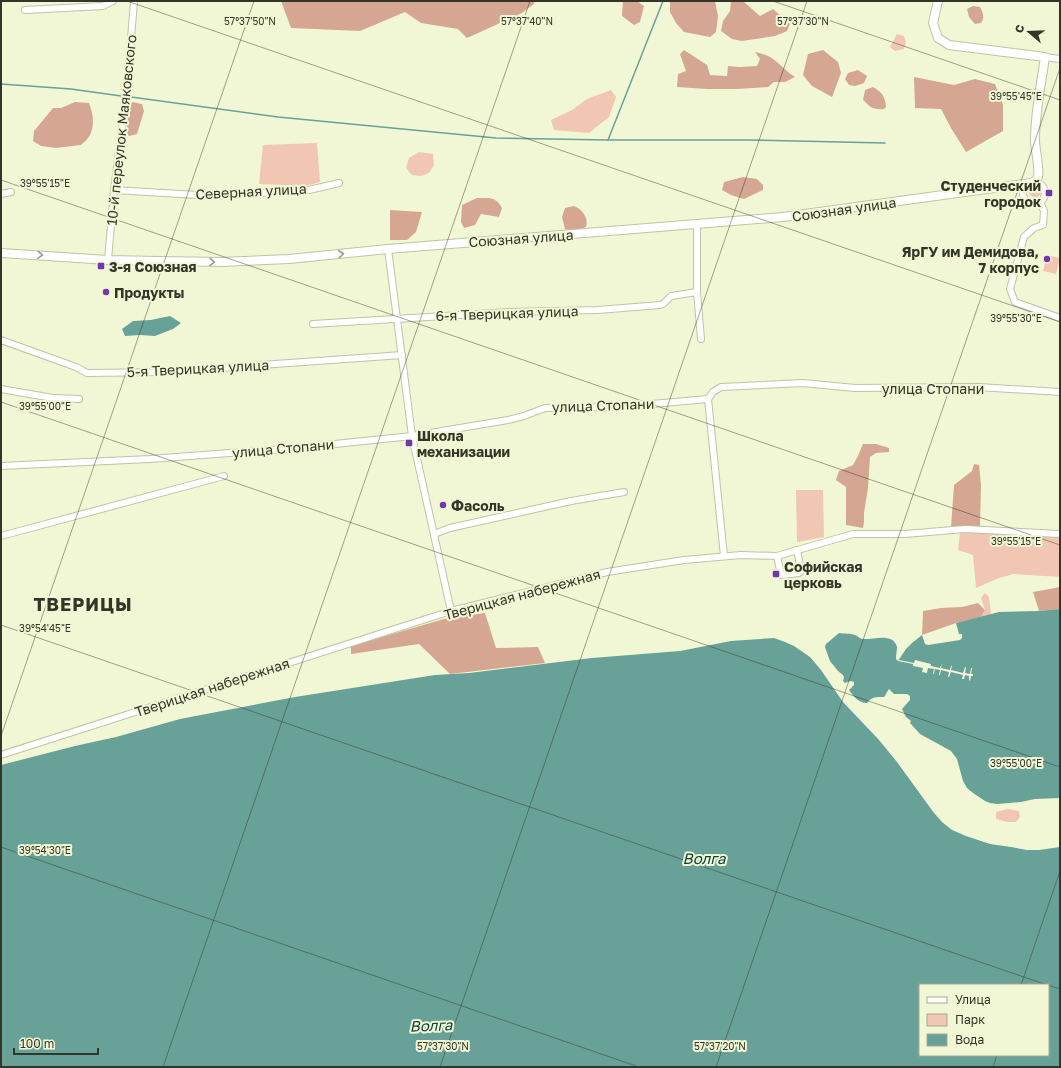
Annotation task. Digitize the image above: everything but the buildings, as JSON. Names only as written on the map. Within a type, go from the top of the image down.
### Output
[{"type":"street","points":[[31,1],[33,9]]},
{"type":"street","points":[[25,10],[103,6],[114,1]]},
{"type":"street","name":"10-й переулок Маяковского","points":[[108,260],[114,190],[127,89],[134,1]]},
{"type":"street","points":[[938,1],[933,24],[938,38],[949,45],[1060,59]]},
{"type":"street","points":[[1030,183],[1026,185],[1023,191],[1024,198],[1029,203],[1033,204],[1040,202],[1045,193],[1039,181],[1035,140],[1037,108],[1045,57]]},
{"type":"street","name":"Союзная улица","points":[[1,253],[108,260],[222,262],[281,260],[388,249],[783,218],[1016,186],[1030,183],[1036,179],[1039,181]]},
{"type":"street","name":"Северная улица","points":[[114,190],[214,196],[309,190],[339,183]]},
{"type":"street","points":[[1,194],[11,192]]},
{"type":"street","points":[[1040,202],[1044,212],[1043,225],[1034,228],[1024,237],[1010,289],[1015,302],[1060,318]]},
{"type":"street","points":[[697,225],[697,292],[701,339]]},
{"type":"street","points":[[388,249],[412,436],[451,611]]},
{"type":"street","name":"6-я Тверицкая улица","points":[[313,324],[509,312],[598,310],[660,305],[671,296],[697,292]]},
{"type":"street","name":"5-я Тверицкая улица","points":[[1,340],[76,367],[87,373],[164,372],[402,355]]},
{"type":"street","name":"улица Стопани","points":[[1,466],[150,459],[296,448],[412,436],[508,420],[545,408],[618,406],[708,399],[713,392],[722,387],[803,383],[855,388],[979,387],[1060,392]]},
{"type":"street","points":[[1,389],[53,398],[79,399]]},
{"type":"street","points":[[708,399],[724,556]]},
{"type":"street","points":[[1,536],[224,476]]},
{"type":"street","points":[[434,534],[450,528],[571,501],[624,492]]},
{"type":"street","name":"Тверицкая набережная","points":[[1,755],[451,611],[607,572],[684,560],[724,556],[777,556],[853,534],[905,534],[965,528],[1060,534]]},
{"type":"street","points":[[777,556],[781,575],[801,573],[797,550]]},
{"type":"green space","points":[[897,34],[904,36],[906,43],[904,49],[895,51],[890,47]]},
{"type":"green space","points":[[611,90],[616,97],[609,117],[589,133],[554,130],[551,120],[572,110],[587,99]]},
{"type":"green space","points":[[317,143],[320,182],[306,186],[259,184],[263,145]]},
{"type":"green space","points":[[419,152],[433,154],[434,165],[429,173],[421,176],[412,175],[406,168],[409,158]]},
{"type":"green space","points":[[1032,183],[1038,183],[1042,187],[1042,193],[1038,197],[1032,197],[1028,193],[1028,187]]},
{"type":"green space","points":[[1047,255],[1060,258],[1056,274],[1043,271]]},
{"type":"green space","points":[[796,490],[823,490],[824,537],[797,542]]},
{"type":"green space","points":[[960,532],[1060,536],[1060,577],[1014,574],[999,578],[976,588],[973,555],[958,550]]},
{"type":"green space","points":[[985,593],[989,597],[991,614],[981,617],[985,610],[981,598]]},
{"type":"green space","points":[[1008,809],[1019,811],[1020,817],[1016,822],[1007,822],[996,819],[996,812]]},
{"type":"shaded area","points":[[281,1],[532,1],[535,3],[522,13],[467,38],[458,29],[421,23],[405,12],[360,31],[291,28]]},
{"type":"shaded area","points":[[623,1],[637,1],[644,6],[640,22],[634,25],[622,16]]},
{"type":"shaded area","points":[[671,1],[715,1],[718,16],[716,32],[710,37],[684,32],[676,23],[670,12]]},
{"type":"shaded area","points":[[731,1],[743,1],[760,16],[773,9],[790,24],[787,31],[775,36],[742,41],[732,39],[721,31],[723,21],[730,11]]},
{"type":"shaded area","points":[[973,6],[980,7],[983,13],[981,23],[975,24],[969,17],[967,9]]},
{"type":"shaded area","points":[[684,50],[707,65],[710,75],[727,76],[728,66],[757,66],[760,59],[755,52],[771,58],[795,77],[785,82],[774,82],[768,87],[707,89],[677,87],[678,74],[686,71],[680,54]]},
{"type":"shaded area","points":[[823,50],[838,62],[841,73],[832,97],[812,86],[803,75],[808,54]]},
{"type":"shaded area","points":[[858,70],[867,76],[864,83],[855,86],[849,85],[845,79],[848,73]]},
{"type":"shaded area","points":[[914,77],[954,85],[975,79],[995,84],[1003,105],[1003,131],[966,152],[941,109],[915,108]]},
{"type":"shaded area","points":[[873,87],[884,97],[886,107],[884,109],[873,108],[863,100],[865,90]]},
{"type":"shaded area","points":[[75,102],[89,103],[92,115],[92,131],[81,145],[56,148],[41,146],[33,141],[34,131],[53,108],[61,108]]},
{"type":"shaded area","points":[[132,102],[142,104],[144,111],[137,134],[129,136],[126,132],[129,109]]},
{"type":"shaded area","points":[[743,177],[757,179],[763,185],[763,190],[744,199],[731,195],[722,190],[724,182]]},
{"type":"shaded area","points":[[477,198],[492,198],[497,201],[502,208],[499,217],[481,214],[475,225],[464,228],[461,222],[462,205]]},
{"type":"shaded area","points":[[574,206],[580,209],[587,220],[586,227],[575,231],[565,229],[562,217],[565,208]]},
{"type":"shaded area","points":[[390,210],[422,212],[416,232],[407,240],[390,240]]},
{"type":"shaded area","points":[[863,444],[876,444],[889,448],[889,452],[876,453],[870,457],[863,528],[846,525],[846,487],[836,480],[839,471],[853,465]]},
{"type":"shaded area","points":[[974,464],[979,465],[981,485],[980,527],[951,527],[954,485],[972,471]]},
{"type":"shaded area","points":[[1060,587],[1060,609],[1039,611],[1033,592]]},
{"type":"shaded area","points":[[978,603],[985,610],[981,617],[956,623],[922,635],[923,611],[962,607]]},
{"type":"shaded area","points":[[485,613],[496,648],[538,647],[545,663],[450,674],[419,644],[351,654],[351,646],[444,619]]},
{"type":"water","points":[[170,316],[181,323],[173,329],[155,336],[125,336],[122,329],[133,321],[151,320]]},
{"type":"water","points":[[1060,609],[1060,798],[1035,799],[997,804],[985,801],[967,788],[963,781],[957,759],[951,751],[920,734],[910,723],[911,721],[906,717],[902,709],[910,700],[910,696],[907,694],[894,694],[889,689],[884,697],[873,698],[867,703],[859,701],[849,690],[854,685],[854,682],[851,681],[845,683],[843,681],[843,675],[830,661],[825,647],[826,644],[839,633],[853,634],[861,639],[887,638],[895,642],[897,647],[896,659],[898,661],[906,649],[922,635],[956,623],[999,612]]},
{"type":"water","name":"Волга","points":[[774,638],[794,646],[810,657],[843,702],[879,740],[897,762],[934,813],[952,830],[990,844],[1027,850],[1060,847],[1060,1067],[1,1067],[1,765],[116,737],[180,719],[295,697],[435,675],[469,673],[592,658],[680,651],[731,641]]},
{"type":"pier","points":[[956,623],[959,634],[962,634],[962,638],[960,640],[928,645],[925,644],[922,635]]},
{"type":"pier","points":[[915,660],[940,668],[942,663],[941,668],[950,670],[952,666],[951,670],[963,673],[966,667],[965,673],[970,674],[972,668],[971,674],[973,674],[973,676],[971,676],[970,681],[969,676],[965,675],[964,679],[962,679],[963,675],[951,672],[948,677],[949,672],[941,670],[940,675],[940,670],[935,669],[934,674],[934,669],[928,668],[927,673],[922,672],[923,668],[898,661],[914,663]]},
{"type":"waterway","points":[[608,140],[663,1]]},
{"type":"waterway","points":[[1,84],[71,89],[121,96]]},
{"type":"waterway","points":[[131,97],[278,117],[496,138],[747,140],[885,143]]},
{"type":"place","name":"Студенческий городок","points":[[1049,193]]},
{"type":"place","name":"ЯрГУ им Демидова, 7 корпус","points":[[1047,259]]},
{"type":"place","name":"3-я Союзная","points":[[101,266]]},
{"type":"place","name":"Продукты","points":[[106,292]]},
{"type":"place","name":"Школа механизации","points":[[409,443]]},
{"type":"place","name":"Фасоль","points":[[443,505]]},
{"type":"place","name":"Софийская церковь","points":[[776,574]]},
{"type":"district","name":"ТВЕРИЦЫ","points":[[83,604]]}]
